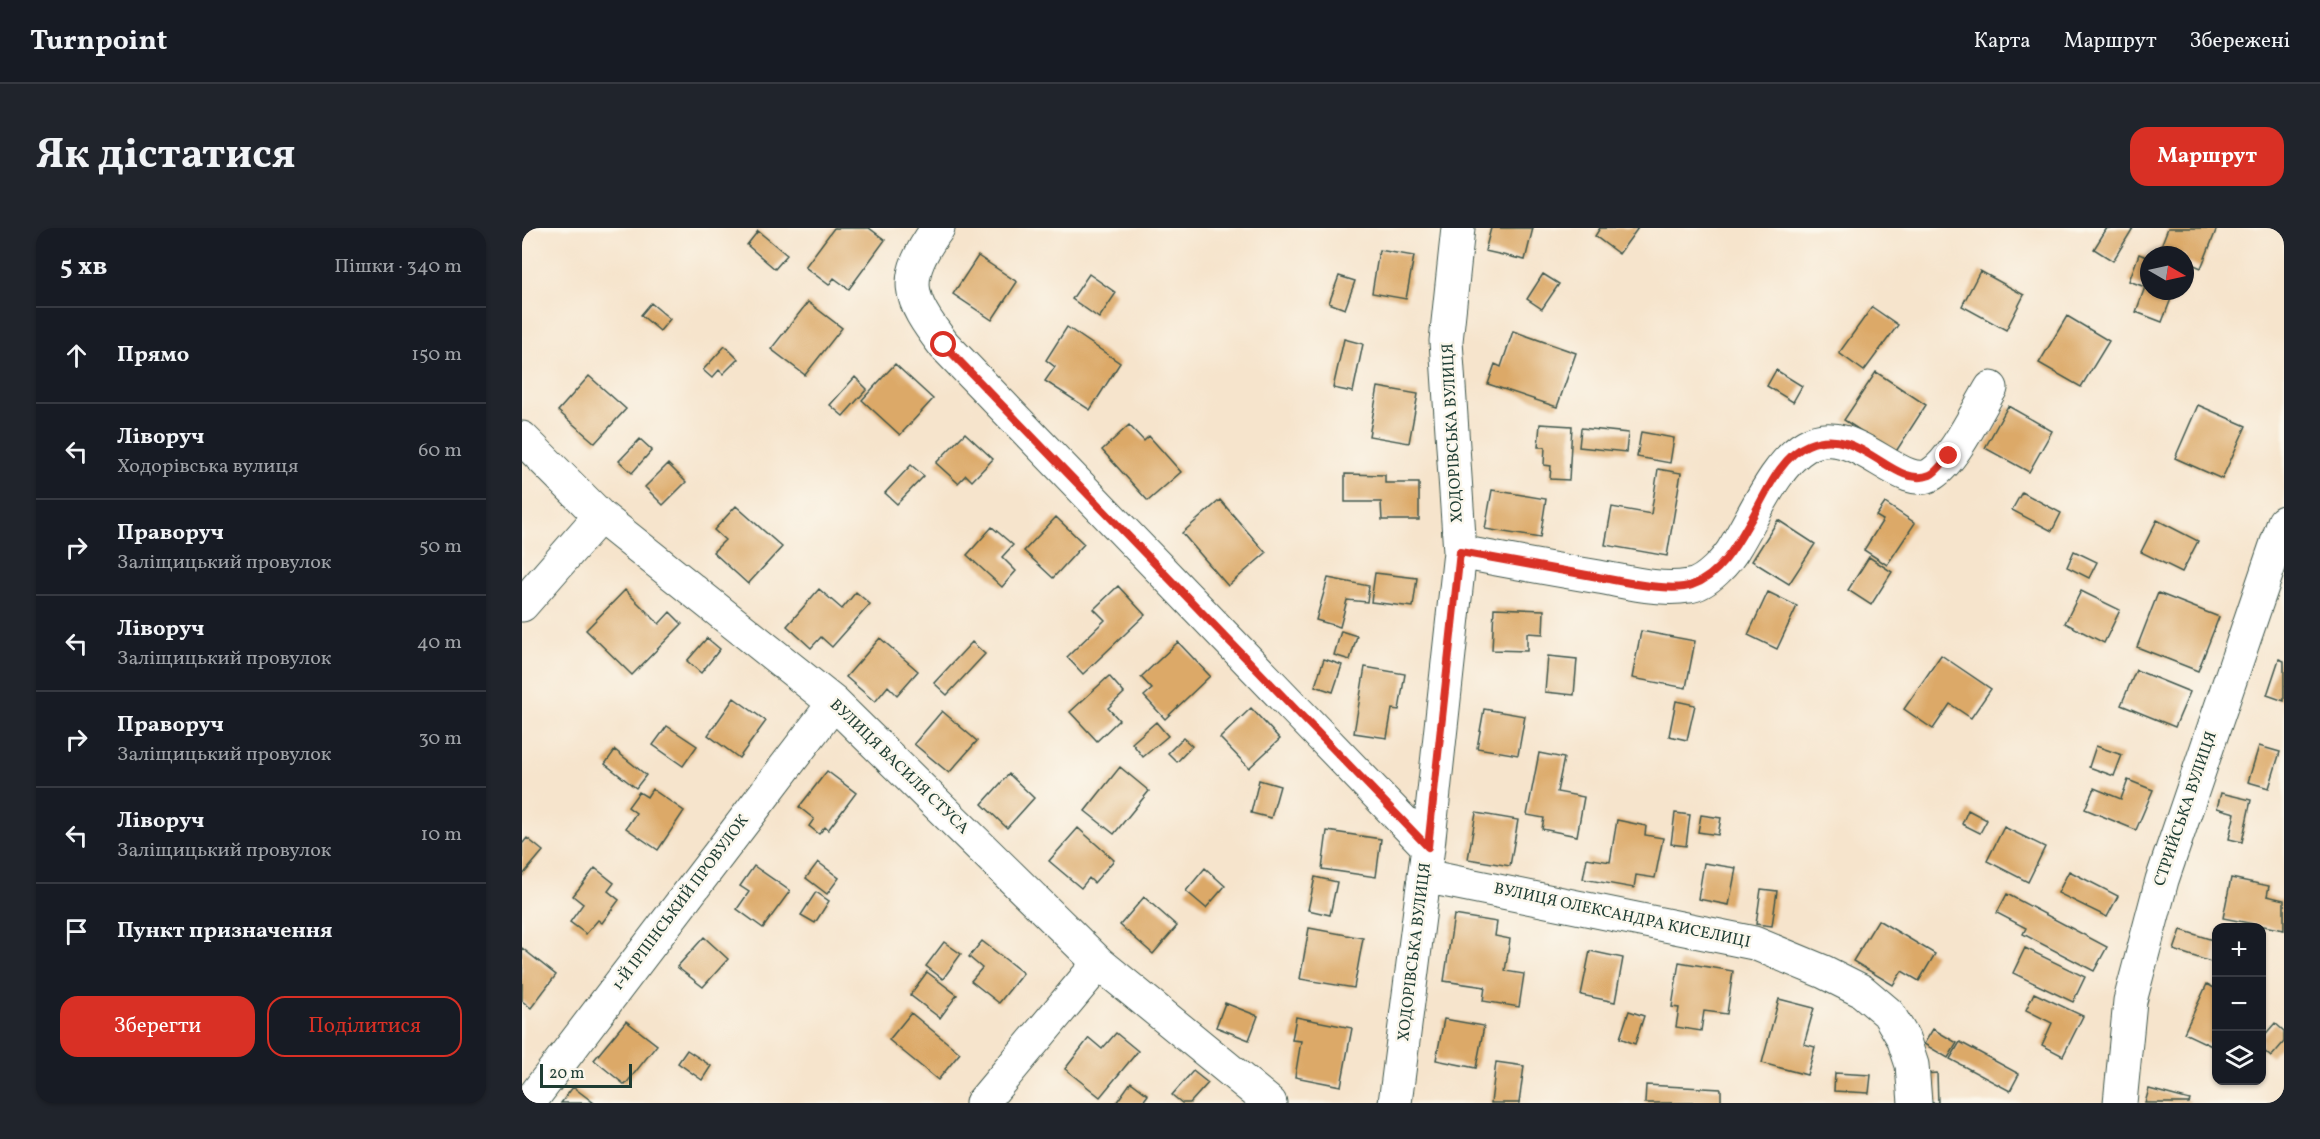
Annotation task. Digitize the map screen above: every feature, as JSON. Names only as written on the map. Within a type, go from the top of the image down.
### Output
[{"type":"street","points":[[938,228],[922,250],[911,281],[921,315],[944,345],[1426,862]]},
{"type":"street","name":"ХОДОРІВСЬКА ВУЛИЦЯ","points":[[1395,1103],[1426,862],[1460,552],[1446,341],[1458,228]]},
{"type":"street","points":[[1460,552],[1653,586],[1691,586],[1708,576],[1734,549],[1785,462],[1807,445],[1825,440],[1854,443],[1896,471],[1918,477],[1932,474],[1949,456],[1992,388]]},
{"type":"street","name":"ВУЛИЦЯ ВАСИЛЯ СТУСА","points":[[522,438],[600,516],[834,703],[1099,963],[1270,1103]]},
{"type":"street","points":[[522,605],[600,516]]},
{"type":"street","name":"СТРИЙСЬКА ВУЛИЦЯ","points":[[2120,1103],[2130,1001],[2162,880],[2284,522]]},
{"type":"street","name":"1-Й ІРПІНСЬКИЙ ПРОВУЛОК","points":[[529,1103],[834,703]]},
{"type":"street","name":"ВУЛИЦЯ ОЛЕКСАНДРА КИСЕЛИЦІ","points":[[1426,862],[1754,943],[1824,972],[1862,991],[1888,1013],[1903,1038],[1912,1065],[1915,1103]]},
{"type":"street","points":[[982,1103],[1099,963]]},
{"type":"building","points":[[834,228],[869,228],[885,240],[849,289],[834,278],[829,285],[805,267]]},
{"type":"building","points":[[1491,228],[1533,228],[1525,260],[1485,251]]},
{"type":"building","points":[[1600,228],[1638,228],[1619,254],[1595,236]]},
{"type":"building","points":[[2107,228],[2133,228],[2113,261],[2094,249]]},
{"type":"building","points":[[2168,228],[2217,228],[2201,268],[2194,265],[2194,246],[2161,246]]},
{"type":"building","points":[[758,231],[787,255],[775,269],[747,245]]},
{"type":"building","points":[[1379,250],[1414,256],[1406,299],[1372,293]]},
{"type":"building","points":[[2139,254],[2140,285],[2129,281]]},
{"type":"building","points":[[978,256],[1017,282],[992,320],[953,294]]},
{"type":"building","points":[[1980,271],[2024,295],[2006,330],[1962,306]]},
{"type":"building","points":[[1089,274],[1116,293],[1099,318],[1072,299]]},
{"type":"building","points":[[1543,274],[1559,284],[1542,309],[1527,299]]},
{"type":"building","points":[[1339,276],[1355,281],[1345,309],[1329,303]]},
{"type":"building","points":[[2140,300],[2171,300],[2162,322],[2136,312]]},
{"type":"building","points":[[808,302],[842,328],[805,375],[771,349]]},
{"type":"building","points":[[651,303],[670,319],[660,331],[641,315]]},
{"type":"building","points":[[1872,307],[1898,325],[1864,371],[1839,353]]},
{"type":"building","points":[[2067,316],[2109,341],[2081,387],[2039,363]]},
{"type":"building","points":[[1067,327],[1120,363],[1090,410],[1045,381],[1055,367],[1046,360]]},
{"type":"building","points":[[1513,331],[1576,353],[1557,407],[1488,384],[1495,364],[1501,367]]},
{"type":"building","points":[[1344,339],[1363,344],[1353,392],[1333,388]]},
{"type":"building","points":[[725,346],[738,359],[723,374],[719,370],[712,378],[703,370]]},
{"type":"building","points":[[895,364],[933,399],[900,435],[862,400]]},
{"type":"building","points":[[1776,370],[1802,386],[1793,402],[1767,386]]},
{"type":"building","points":[[1876,372],[1926,405],[1895,453],[1844,420]]},
{"type":"building","points":[[589,376],[626,409],[595,443],[558,411]]},
{"type":"building","points":[[855,377],[867,389],[843,416],[830,405]]},
{"type":"building","points":[[1378,387],[1418,394],[1409,443],[1369,436]]},
{"type":"building","points":[[2198,405],[2246,426],[2222,479],[2175,458]]},
{"type":"building","points":[[2008,406],[2052,431],[2029,472],[1985,448]]},
{"type":"building","points":[[1540,424],[1572,426],[1569,480],[1550,479],[1551,466],[1544,465],[1545,447],[1538,447]]},
{"type":"building","points":[[1129,425],[1144,441],[1149,436],[1181,472],[1148,501],[1102,450]]},
{"type":"building","points":[[1581,428],[1628,433],[1626,452],[1579,447]]},
{"type":"building","points":[[1641,432],[1674,438],[1670,463],[1637,457]]},
{"type":"building","points":[[965,433],[993,459],[972,481],[966,475],[958,483],[936,463]]},
{"type":"building","points":[[640,439],[652,450],[632,473],[619,461]]},
{"type":"building","points":[[668,464],[686,482],[663,505],[645,487]]},
{"type":"building","points":[[911,465],[924,476],[897,504],[885,493]]},
{"type":"building","points":[[1658,469],[1681,473],[1667,556],[1605,545],[1612,507],[1651,514]]},
{"type":"building","points":[[1345,474],[1385,475],[1385,483],[1419,483],[1419,520],[1382,520],[1381,502],[1345,502]]},
{"type":"building","points":[[1492,490],[1546,499],[1540,538],[1485,529]]},
{"type":"building","points":[[2022,492],[2061,513],[2052,531],[2012,510]]},
{"type":"building","points":[[1220,500],[1266,553],[1228,586],[1182,533]]},
{"type":"building","points":[[1885,503],[1915,523],[1887,565],[1864,550],[1883,520],[1876,516]]},
{"type":"building","points":[[736,506],[782,547],[748,584],[713,552],[725,540],[714,530]]},
{"type":"building","points":[[1056,517],[1084,544],[1053,578],[1024,551]]},
{"type":"building","points":[[1778,520],[1815,544],[1789,584],[1752,561]]},
{"type":"building","points":[[2157,520],[2198,541],[2182,572],[2141,552]]},
{"type":"building","points":[[992,527],[1013,545],[1002,557],[1016,571],[1002,587],[967,555]]},
{"type":"building","points":[[2074,551],[2097,562],[2089,578],[2067,567]]},
{"type":"building","points":[[1869,557],[1892,572],[1871,605],[1848,590]]},
{"type":"building","points":[[1375,573],[1417,578],[1413,607],[1371,602]]},
{"type":"building","points":[[1328,578],[1369,586],[1367,602],[1347,600],[1340,627],[1316,620]]},
{"type":"building","points":[[1118,586],[1145,615],[1083,674],[1067,657],[1105,620],[1094,609]]},
{"type":"building","points":[[819,589],[842,609],[856,592],[870,604],[832,647],[821,637],[811,648],[787,626]]},
{"type":"building","points":[[625,590],[659,624],[670,612],[682,624],[632,675],[586,630]]},
{"type":"building","points":[[2081,591],[2120,610],[2104,643],[2065,623]]},
{"type":"building","points":[[1768,592],[1797,606],[1777,649],[1748,635]]},
{"type":"building","points":[[2158,593],[2219,617],[2198,671],[2137,647]]},
{"type":"building","points":[[1494,608],[1544,610],[1543,634],[1527,633],[1527,651],[1492,650]]},
{"type":"building","points":[[1341,631],[1357,636],[1350,660],[1334,655]]},
{"type":"building","points":[[1641,631],[1695,641],[1686,688],[1632,678]]},
{"type":"building","points":[[707,638],[720,649],[701,673],[687,661]]},
{"type":"building","points":[[880,638],[918,671],[897,695],[888,686],[875,702],[846,677]]},
{"type":"building","points":[[972,642],[985,654],[947,695],[934,683]]},
{"type":"building","points":[[1178,642],[1210,676],[1165,719],[1144,696],[1152,689],[1141,677]]},
{"type":"building","points":[[1941,655],[1991,689],[1971,718],[1950,704],[1933,729],[1904,709]]},
{"type":"building","points":[[1548,656],[1577,659],[1574,695],[1545,692]]},
{"type":"building","points":[[1324,659],[1342,665],[1333,692],[1315,686]]},
{"type":"building","points":[[2279,659],[2284,661],[2284,701],[2267,695]]},
{"type":"building","points":[[1365,667],[1405,674],[1399,710],[1392,709],[1387,738],[1354,733]]},
{"type":"building","points":[[2136,670],[2190,692],[2175,727],[2121,705]]},
{"type":"building","points":[[1109,676],[1124,693],[1108,708],[1119,720],[1097,741],[1070,712]]},
{"type":"building","points":[[734,698],[766,721],[739,758],[708,735]]},
{"type":"building","points":[[1676,701],[1695,705],[1687,740],[1669,736]]},
{"type":"building","points":[[1251,708],[1280,739],[1249,768],[1220,738]]},
{"type":"building","points":[[1484,709],[1525,716],[1518,755],[1477,748]]},
{"type":"building","points":[[942,711],[977,741],[949,773],[914,744]]},
{"type":"building","points":[[1156,722],[1168,736],[1143,757],[1132,743]]},
{"type":"building","points":[[667,726],[697,746],[683,766],[653,745]]},
{"type":"building","points":[[1183,738],[1192,746],[1177,762],[1168,753]]},
{"type":"building","points":[[2096,746],[2122,755],[2114,776],[2089,767]]},
{"type":"building","points":[[2259,746],[2280,752],[2269,788],[2248,782]]},
{"type":"building","points":[[615,750],[646,775],[636,788],[605,764]]},
{"type":"building","points":[[1539,753],[1564,758],[1557,792],[1584,797],[1577,836],[1542,829],[1544,818],[1527,815]]},
{"type":"building","points":[[1120,767],[1149,791],[1114,834],[1085,811]]},
{"type":"building","points":[[827,771],[856,793],[828,830],[825,827],[819,834],[809,826],[814,819],[799,807]]},
{"type":"building","points":[[1009,774],[1034,798],[1007,828],[982,804]]},
{"type":"building","points":[[1259,780],[1280,786],[1271,818],[1251,813]]},
{"type":"building","points":[[2128,780],[2153,790],[2136,830],[2085,809],[2094,788],[2121,799]]},
{"type":"building","points":[[652,789],[684,811],[658,850],[626,828],[636,813],[628,807],[639,792],[647,797]]},
{"type":"building","points":[[2221,793],[2251,800],[2242,842],[2229,839],[2235,813],[2217,808]]},
{"type":"building","points":[[1968,810],[1987,820],[1980,833],[1962,824]]},
{"type":"building","points":[[1476,813],[1518,820],[1510,866],[1468,859]]},
{"type":"building","points":[[1675,813],[1690,815],[1686,846],[1671,844]]},
{"type":"building","points":[[1701,815],[1721,818],[1718,835],[1698,832]]},
{"type":"building","points":[[1617,820],[1646,826],[1645,835],[1663,838],[1655,878],[1636,875],[1634,888],[1583,879],[1587,858],[1610,862]]},
{"type":"building","points":[[2004,827],[2045,847],[2028,882],[1987,861]]},
{"type":"building","points":[[1078,828],[1114,860],[1094,883],[1089,878],[1081,888],[1049,861]]},
{"type":"building","points":[[1327,831],[1381,839],[1376,877],[1322,869]]},
{"type":"building","points":[[527,838],[543,851],[522,876],[522,844]]},
{"type":"building","points":[[818,862],[839,878],[827,894],[806,878]]},
{"type":"building","points":[[1704,863],[1736,868],[1729,905],[1698,899]]},
{"type":"building","points":[[754,866],[790,891],[763,928],[737,909],[749,892],[740,886]]},
{"type":"building","points":[[595,868],[614,883],[608,891],[619,900],[602,923],[598,920],[586,934],[570,922],[583,904],[573,896]]},
{"type":"building","points":[[1205,868],[1225,886],[1206,908],[1186,891]]},
{"type":"building","points":[[2069,871],[2118,896],[2107,917],[2058,893]]},
{"type":"building","points":[[1315,877],[1337,882],[1330,915],[1308,910]]},
{"type":"building","points":[[2231,878],[2269,886],[2267,896],[2284,900],[2284,930],[2266,926],[2266,923],[2248,923],[2223,918]]},
{"type":"building","points":[[1761,889],[1777,891],[1772,926],[1756,924]]},
{"type":"building","points":[[816,892],[829,901],[815,923],[801,915]]},
{"type":"building","points":[[2007,894],[2107,947],[2094,971],[2023,934],[2026,928],[1997,913]]},
{"type":"building","points":[[1144,897],[1177,926],[1153,954],[1120,925]]},
{"type":"building","points":[[1454,915],[1497,922],[1495,936],[1510,939],[1505,971],[1524,974],[1519,1007],[1483,1001],[1485,987],[1444,981]]},
{"type":"building","points":[[1878,920],[1935,954],[1919,981],[1902,971],[1893,985],[1853,961]]},
{"type":"building","points":[[1309,928],[1363,938],[1354,988],[1300,979]]},
{"type":"building","points":[[2181,930],[2212,940],[2212,962],[2174,950]]},
{"type":"building","points":[[704,937],[728,959],[703,987],[677,967]]},
{"type":"building","points":[[982,941],[1023,973],[999,1003],[971,981],[982,968],[969,957]]},
{"type":"building","points":[[944,942],[961,954],[943,979],[926,966]]},
{"type":"building","points":[[522,948],[556,975],[531,1008],[522,1001]]},
{"type":"building","points":[[2025,948],[2085,977],[2073,1002],[2013,973]]},
{"type":"building","points":[[1590,951],[1623,958],[1615,1002],[1581,995]]},
{"type":"building","points":[[1679,962],[1733,971],[1727,1014],[1704,1011],[1701,1031],[1676,1027],[1679,1008],[1672,1007]]},
{"type":"building","points":[[927,972],[957,995],[940,1018],[910,995]]},
{"type":"building","points":[[2207,984],[2212,987],[2212,1046],[2184,1033]]},
{"type":"building","points":[[2034,993],[2083,1016],[2063,1056],[2042,1045],[2052,1023],[2026,1010]]},
{"type":"building","points":[[1779,999],[1814,1008],[1804,1044],[1815,1047],[1807,1075],[1762,1063]]},
{"type":"building","points":[[1225,1003],[1258,1016],[1249,1040],[1216,1027]]},
{"type":"building","points":[[1629,1011],[1644,1016],[1635,1044],[1620,1038]]},
{"type":"building","points":[[911,1013],[960,1053],[938,1080],[889,1040]]},
{"type":"building","points":[[1296,1017],[1352,1028],[1341,1086],[1295,1077],[1301,1041],[1292,1040]]},
{"type":"building","points":[[1444,1019],[1484,1026],[1476,1068],[1436,1060]]},
{"type":"building","points":[[626,1021],[657,1045],[625,1085],[594,1060]]},
{"type":"building","points":[[2275,1023],[2284,1031],[2284,1042],[2271,1057],[2266,1053],[2266,1033]]},
{"type":"building","points":[[1933,1029],[1957,1043],[1948,1058],[1924,1044]]},
{"type":"building","points":[[1116,1033],[1138,1051],[1100,1097],[1065,1069],[1089,1038],[1102,1049]]},
{"type":"building","points":[[1960,1042],[2019,1074],[2010,1091],[1950,1059]]},
{"type":"building","points":[[687,1050],[711,1066],[702,1080],[678,1063]]},
{"type":"building","points":[[1496,1062],[1524,1066],[1519,1103],[1491,1103]]},
{"type":"building","points":[[1193,1071],[1208,1083],[1190,1103],[1182,1103],[1172,1095]]},
{"type":"building","points":[[1835,1073],[1871,1075],[1869,1093],[1834,1091]]},
{"type":"building","points":[[1937,1073],[1938,1103],[1924,1103],[1924,1074]]},
{"type":"building","points":[[1131,1082],[1148,1095],[1142,1103],[1116,1103]]},
{"type":"building","points":[[1646,1085],[1721,1089],[1721,1103],[1645,1103]]},
{"type":"building","points":[[573,1087],[594,1103],[561,1103]]},
{"type":"building","points":[[2149,1089],[2190,1100],[2189,1103],[2145,1103]]},
{"type":"route","points":[[944,345],[1428,847],[1460,552],[1653,586],[1691,586],[1708,576],[1734,549],[1785,462],[1807,445],[1825,440],[1854,443],[1896,471],[1918,477],[1932,474],[1949,456]]}]
